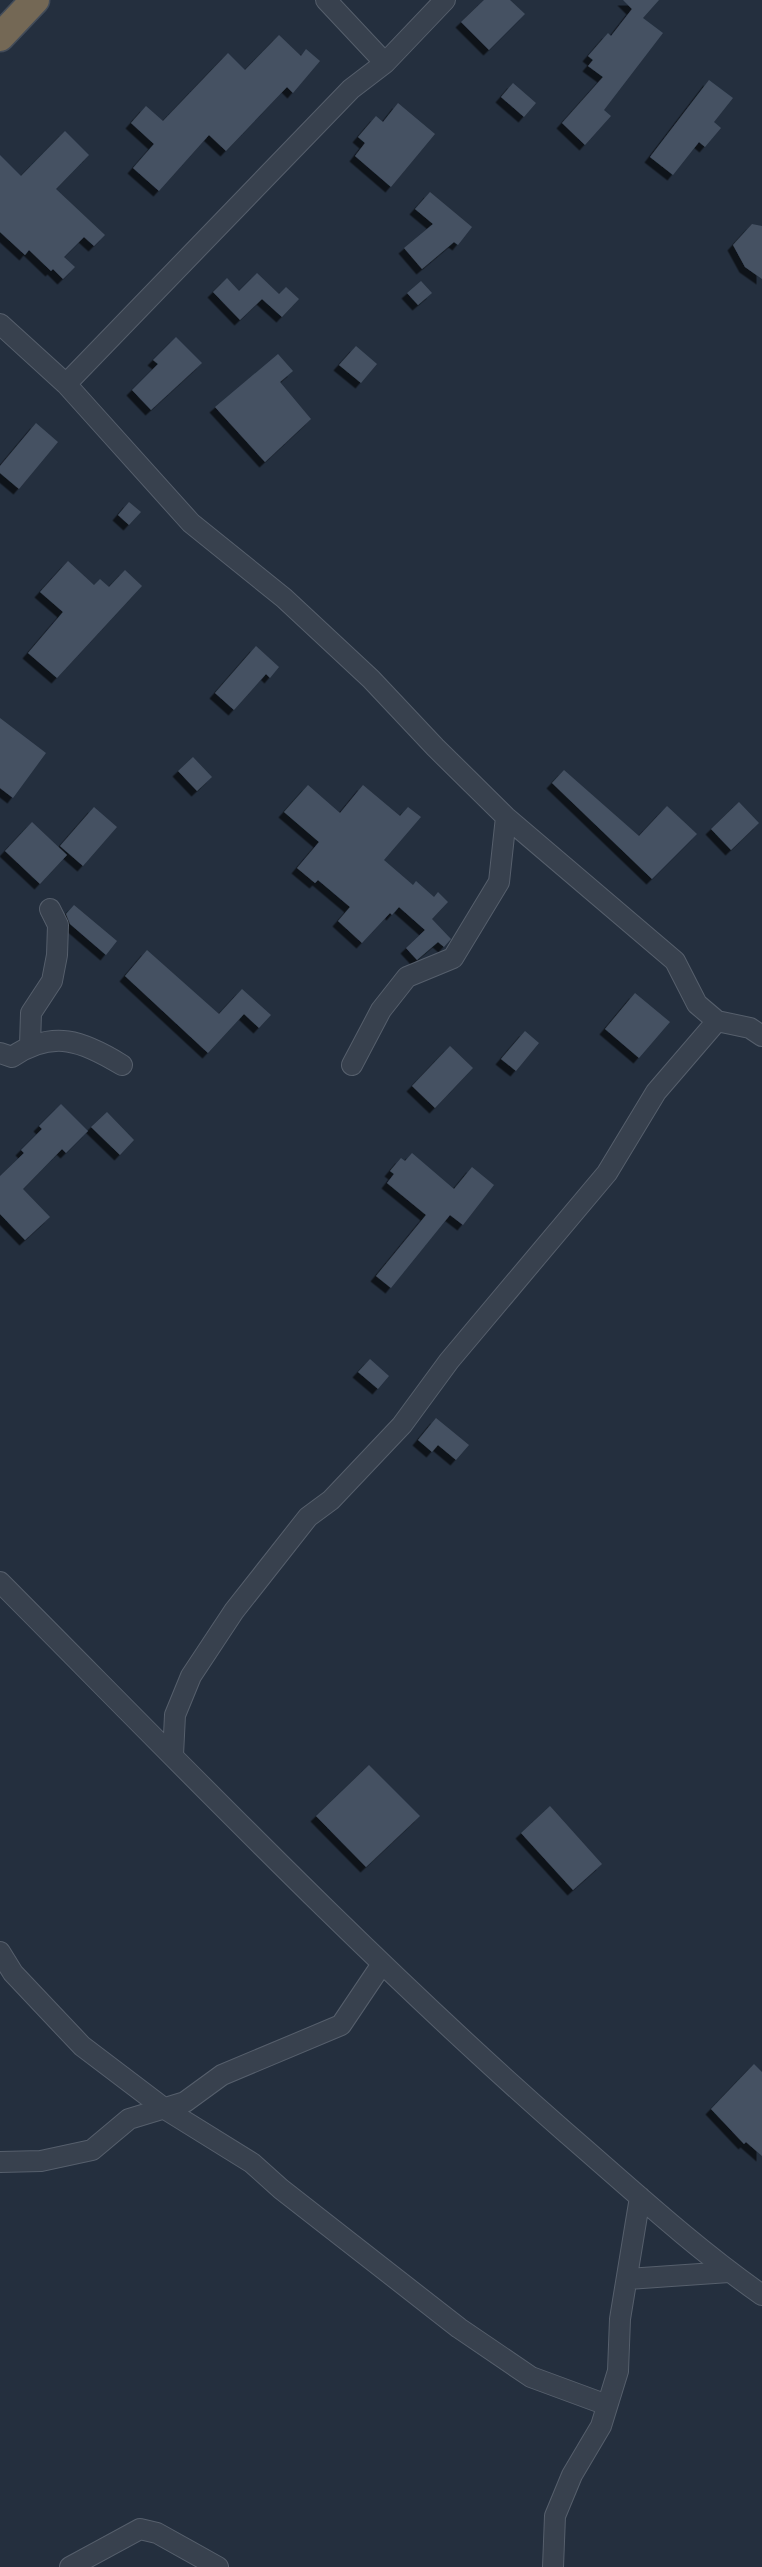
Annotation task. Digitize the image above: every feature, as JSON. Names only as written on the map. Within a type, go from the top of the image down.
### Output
[{"type":"highway","points":[[0,37],[35,0]]},
{"type":"street","points":[[326,0],[385,63]]},
{"type":"street","points":[[66,384],[351,89],[385,63],[445,0]]},
{"type":"street","points":[[0,324],[66,384],[191,523],[284,598],[371,679],[506,817],[675,961],[697,1004],[717,1021],[750,1028],[762,1036]]},
{"type":"street","points":[[352,1065],[381,1010],[407,977],[453,958],[499,882],[506,817]]},
{"type":"street","points":[[30,1045],[31,1013],[52,981],[57,955],[58,926],[50,909]]},
{"type":"street","points":[[173,1755],[175,1715],[187,1686],[234,1611],[308,1517],[331,1500],[402,1425],[449,1361],[607,1173],[656,1092],[717,1021]]},
{"type":"street","points":[[0,1053],[12,1057],[30,1045],[49,1041],[71,1042],[92,1046],[122,1065]]},
{"type":"street","points":[[0,1582],[382,1964],[472,2050],[640,2197],[729,2272],[762,2295]]},
{"type":"street","points":[[0,1952],[13,1973],[82,2046],[165,2109],[252,2163],[281,2189],[459,2328],[531,2377],[607,2405]]},
{"type":"street","points":[[0,2162],[40,2161],[92,2150],[129,2119],[185,2102],[222,2075],[341,2025],[382,1964]]},
{"type":"street","points":[[553,2567],[555,2516],[572,2475],[601,2426],[618,2371],[620,2319],[640,2197]]},
{"type":"street","points":[[628,2279],[729,2272]]},
{"type":"street","points":[[70,2567],[140,2529],[157,2533],[218,2567]]},
{"type":"building","points":[[484,0],[510,0],[525,14],[489,50],[461,22]]},
{"type":"building","points":[[623,0],[659,0],[643,18],[663,33],[604,110],[611,116],[585,145],[562,123],[603,77],[588,66],[593,60],[588,56],[608,33],[611,36],[632,9]]},
{"type":"building","points":[[279,35],[301,56],[306,49],[320,61],[293,93],[287,87],[226,151],[209,135],[159,191],[133,168],[154,144],[131,123],[146,106],[163,121],[228,53],[245,70]]},
{"type":"building","points":[[709,80],[733,98],[714,122],[721,128],[705,147],[699,142],[673,175],[650,157]]},
{"type":"building","points":[[513,83],[536,103],[524,117],[501,97]]},
{"type":"building","points":[[398,103],[435,134],[391,187],[355,156],[365,143],[358,137],[376,116],[383,122]]},
{"type":"building","points":[[65,131],[89,155],[56,189],[105,235],[94,246],[84,237],[64,257],[75,267],[63,279],[29,250],[25,255],[0,232],[0,155],[21,176]]},
{"type":"building","points":[[430,192],[472,227],[458,245],[454,242],[422,269],[404,248],[433,224],[415,209]]},
{"type":"building","points":[[752,224],[762,226],[762,279],[745,267],[733,245]]},
{"type":"building","points":[[257,273],[279,294],[286,287],[299,299],[282,317],[262,299],[240,320],[213,292],[227,278],[239,291]]},
{"type":"building","points":[[421,281],[432,293],[418,305],[407,293]]},
{"type":"building","points":[[176,337],[202,363],[151,410],[132,390],[158,364],[153,360]]},
{"type":"building","points":[[356,346],[377,364],[361,383],[339,365]]},
{"type":"building","points":[[278,354],[293,371],[280,382],[311,419],[265,462],[215,407]]},
{"type":"building","points":[[36,423],[58,442],[19,489],[0,473],[0,466]]},
{"type":"building","points":[[129,502],[141,512],[129,525],[118,515]]},
{"type":"building","points":[[68,561],[94,585],[100,579],[109,587],[125,570],[142,586],[57,678],[28,653],[63,612],[40,592]]},
{"type":"building","points":[[256,646],[279,667],[270,678],[266,674],[234,710],[215,693]]},
{"type":"building","points":[[0,718],[46,753],[13,798],[0,788]]},
{"type":"building","points":[[193,757],[212,777],[197,791],[178,771]]},
{"type":"building","points":[[564,770],[639,836],[667,806],[697,834],[652,879],[552,783]]},
{"type":"building","points":[[308,785],[340,813],[363,785],[400,816],[408,807],[421,817],[384,860],[413,885],[416,881],[434,897],[438,892],[448,902],[432,919],[451,939],[444,947],[438,942],[417,960],[406,948],[425,930],[399,907],[392,915],[390,913],[362,943],[338,921],[350,907],[318,880],[315,883],[297,868],[319,842],[284,812]]},
{"type":"building","points":[[739,802],[759,823],[731,850],[711,829]]},
{"type":"building","points":[[94,807],[117,827],[83,866],[60,846]]},
{"type":"building","points":[[32,822],[67,855],[40,884],[5,851]]},
{"type":"building","points":[[74,905],[117,941],[106,955],[70,924],[66,914]]},
{"type":"building","points":[[147,950],[219,1014],[242,989],[271,1015],[259,1028],[244,1014],[208,1053],[125,976]]},
{"type":"building","points":[[635,993],[670,1022],[639,1058],[605,1029]]},
{"type":"building","points":[[525,1031],[539,1043],[516,1071],[501,1059]]},
{"type":"building","points":[[450,1046],[473,1068],[435,1108],[412,1086]]},
{"type":"building","points":[[61,1104],[88,1131],[66,1153],[62,1149],[23,1189],[50,1217],[25,1240],[0,1214],[0,1176],[24,1153],[21,1150],[42,1129],[39,1126]]},
{"type":"building","points":[[107,1112],[134,1140],[120,1155],[91,1127]]},
{"type":"building","points":[[412,1153],[454,1189],[472,1167],[494,1185],[463,1225],[450,1215],[391,1288],[376,1276],[426,1215],[387,1183],[394,1174],[390,1171],[401,1158],[405,1161]]},
{"type":"building","points":[[370,1359],[389,1376],[378,1389],[358,1372]]},
{"type":"building","points":[[436,1418],[469,1445],[456,1460],[438,1445],[432,1452],[418,1440]]},
{"type":"building","points":[[369,1765],[420,1816],[366,1867],[316,1816]]},
{"type":"building","points":[[550,1806],[602,1864],[573,1890],[521,1833]]},
{"type":"building","points":[[754,2064],[762,2072],[762,2156],[746,2142],[744,2144],[711,2109]]}]
